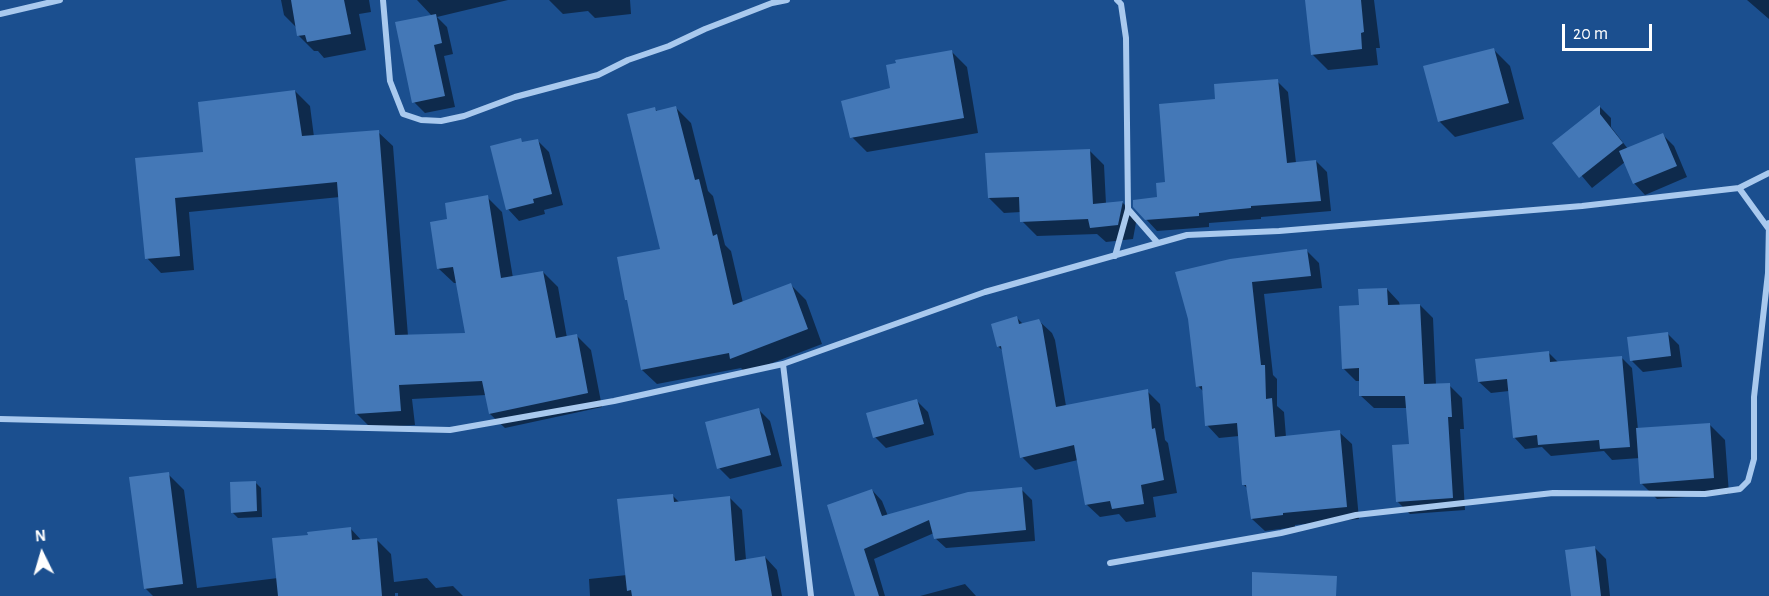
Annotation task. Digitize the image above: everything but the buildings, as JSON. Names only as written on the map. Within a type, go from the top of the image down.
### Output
[{"type":"street","points":[[0,14],[60,0]]},
{"type":"street","points":[[383,0],[390,81],[404,114],[421,120],[441,121],[464,116],[515,97],[598,75],[628,60],[669,46],[705,29],[772,3],[787,0]]},
{"type":"street","points":[[1115,255],[1128,208],[1126,38],[1121,4],[1117,0]]},
{"type":"street","points":[[0,419],[450,430],[615,401],[783,364],[985,292],[1187,235],[1279,231],[1582,206],[1739,188],[1769,173]]},
{"type":"street","points":[[1110,563],[1281,533],[1356,514],[1553,493],[1705,494],[1740,489],[1748,481],[1754,459],[1754,397],[1768,273],[1768,226],[1739,188]]},
{"type":"street","points":[[1128,208],[1157,242]]},
{"type":"street","points":[[783,364],[811,596]]}]
